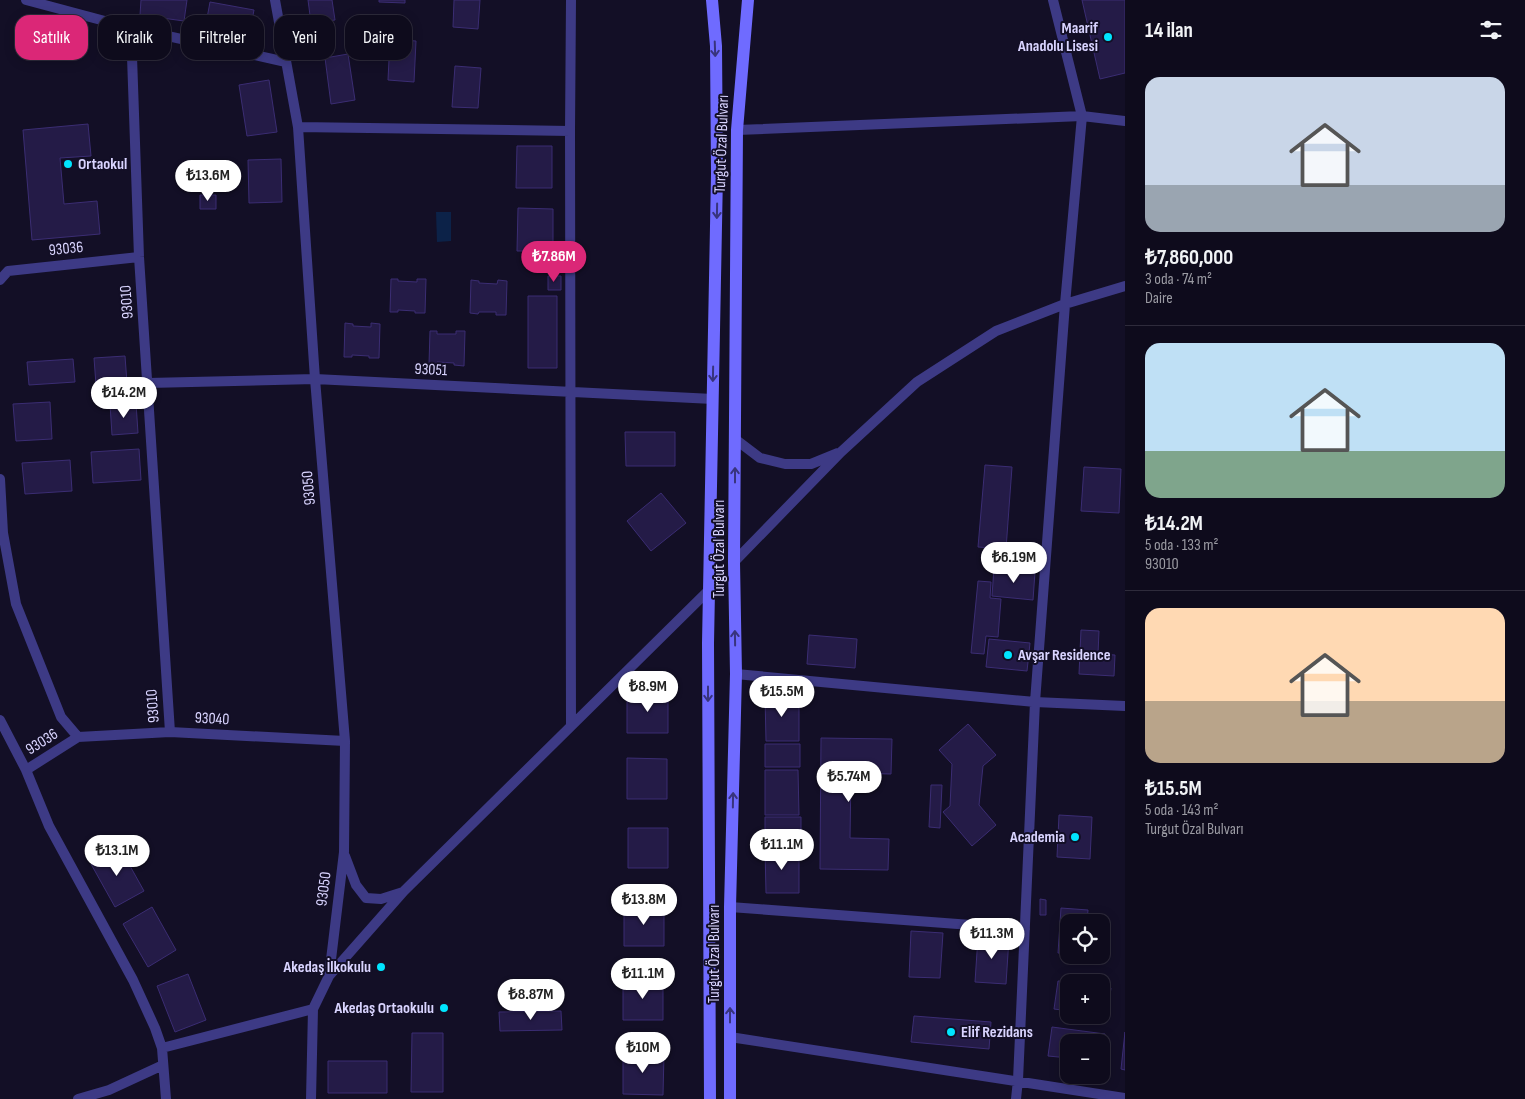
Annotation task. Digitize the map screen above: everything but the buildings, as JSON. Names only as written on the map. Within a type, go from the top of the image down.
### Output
[{"type":"main road","name":"Turgut Özal Bulvarı","points":[[710,1099],[708,643],[717,174],[716,46],[712,0]]},
{"type":"main road","name":"Turgut Özal Bulvarı","points":[[730,1099],[730,907],[736,674],[734,562],[738,130],[748,0]]},
{"type":"street","points":[[26,0],[98,19]]},
{"type":"street","name":"93050","points":[[275,0],[298,127],[315,379],[345,741],[344,852],[329,976]]},
{"type":"street","points":[[571,726],[570,131],[572,0]]},
{"type":"street","points":[[1016,1099],[1036,702],[1065,304],[1082,116],[1053,0]]},
{"type":"street","points":[[171,37],[286,62]]},
{"type":"street","name":"93010","points":[[132,60],[139,257],[170,732]]},
{"type":"street","points":[[738,130],[1082,116],[1125,121]]},
{"type":"street","points":[[298,127],[570,131]]},
{"type":"street","name":"93036","points":[[0,280],[8,271],[139,257]]},
{"type":"street","points":[[734,562],[841,452],[917,382],[996,332],[1065,304],[1125,286]]},
{"type":"street","name":"93051","points":[[148,384],[315,379],[712,400]]},
{"type":"street","points":[[735,439],[760,458],[785,464],[811,464],[841,452]]},
{"type":"street","name":"93036","points":[[0,479],[1,520],[16,604],[61,717],[78,737],[26,770],[49,826],[134,980],[155,1028],[162,1048],[166,1099]]},
{"type":"street","points":[[311,1099],[313,1009],[329,976],[404,892],[710,589]]},
{"type":"street","points":[[736,674],[1036,702],[1125,706]]},
{"type":"street","points":[[0,720],[26,770]]},
{"type":"street","name":"93040","points":[[78,737],[170,732],[345,741]]},
{"type":"street","points":[[344,852],[356,885],[366,898],[381,899],[404,892]]},
{"type":"street","points":[[730,907],[1025,929]]},
{"type":"street","points":[[162,1048],[313,1009]]},
{"type":"street","points":[[730,1036],[1125,1098]]},
{"type":"street","points":[[78,1099],[109,1090],[163,1065]]},
{"type":"water","points":[[436,212],[451,212],[451,241],[437,242]]},
{"type":"place","name":"Maarif Anadolu Lisesi","points":[[1108,37]]},
{"type":"place","name":"Ortaokul","points":[[68,164]]},
{"type":"place","name":"Avşar Residence","points":[[1008,655]]},
{"type":"place","name":"Academia","points":[[1075,837]]},
{"type":"place","name":"Akedaş İlkokulu","points":[[381,967]]},
{"type":"place","name":"Akedaş Ortaokulu","points":[[444,1008]]},
{"type":"place","name":"Elif Rezidans","points":[[951,1032]]}]
